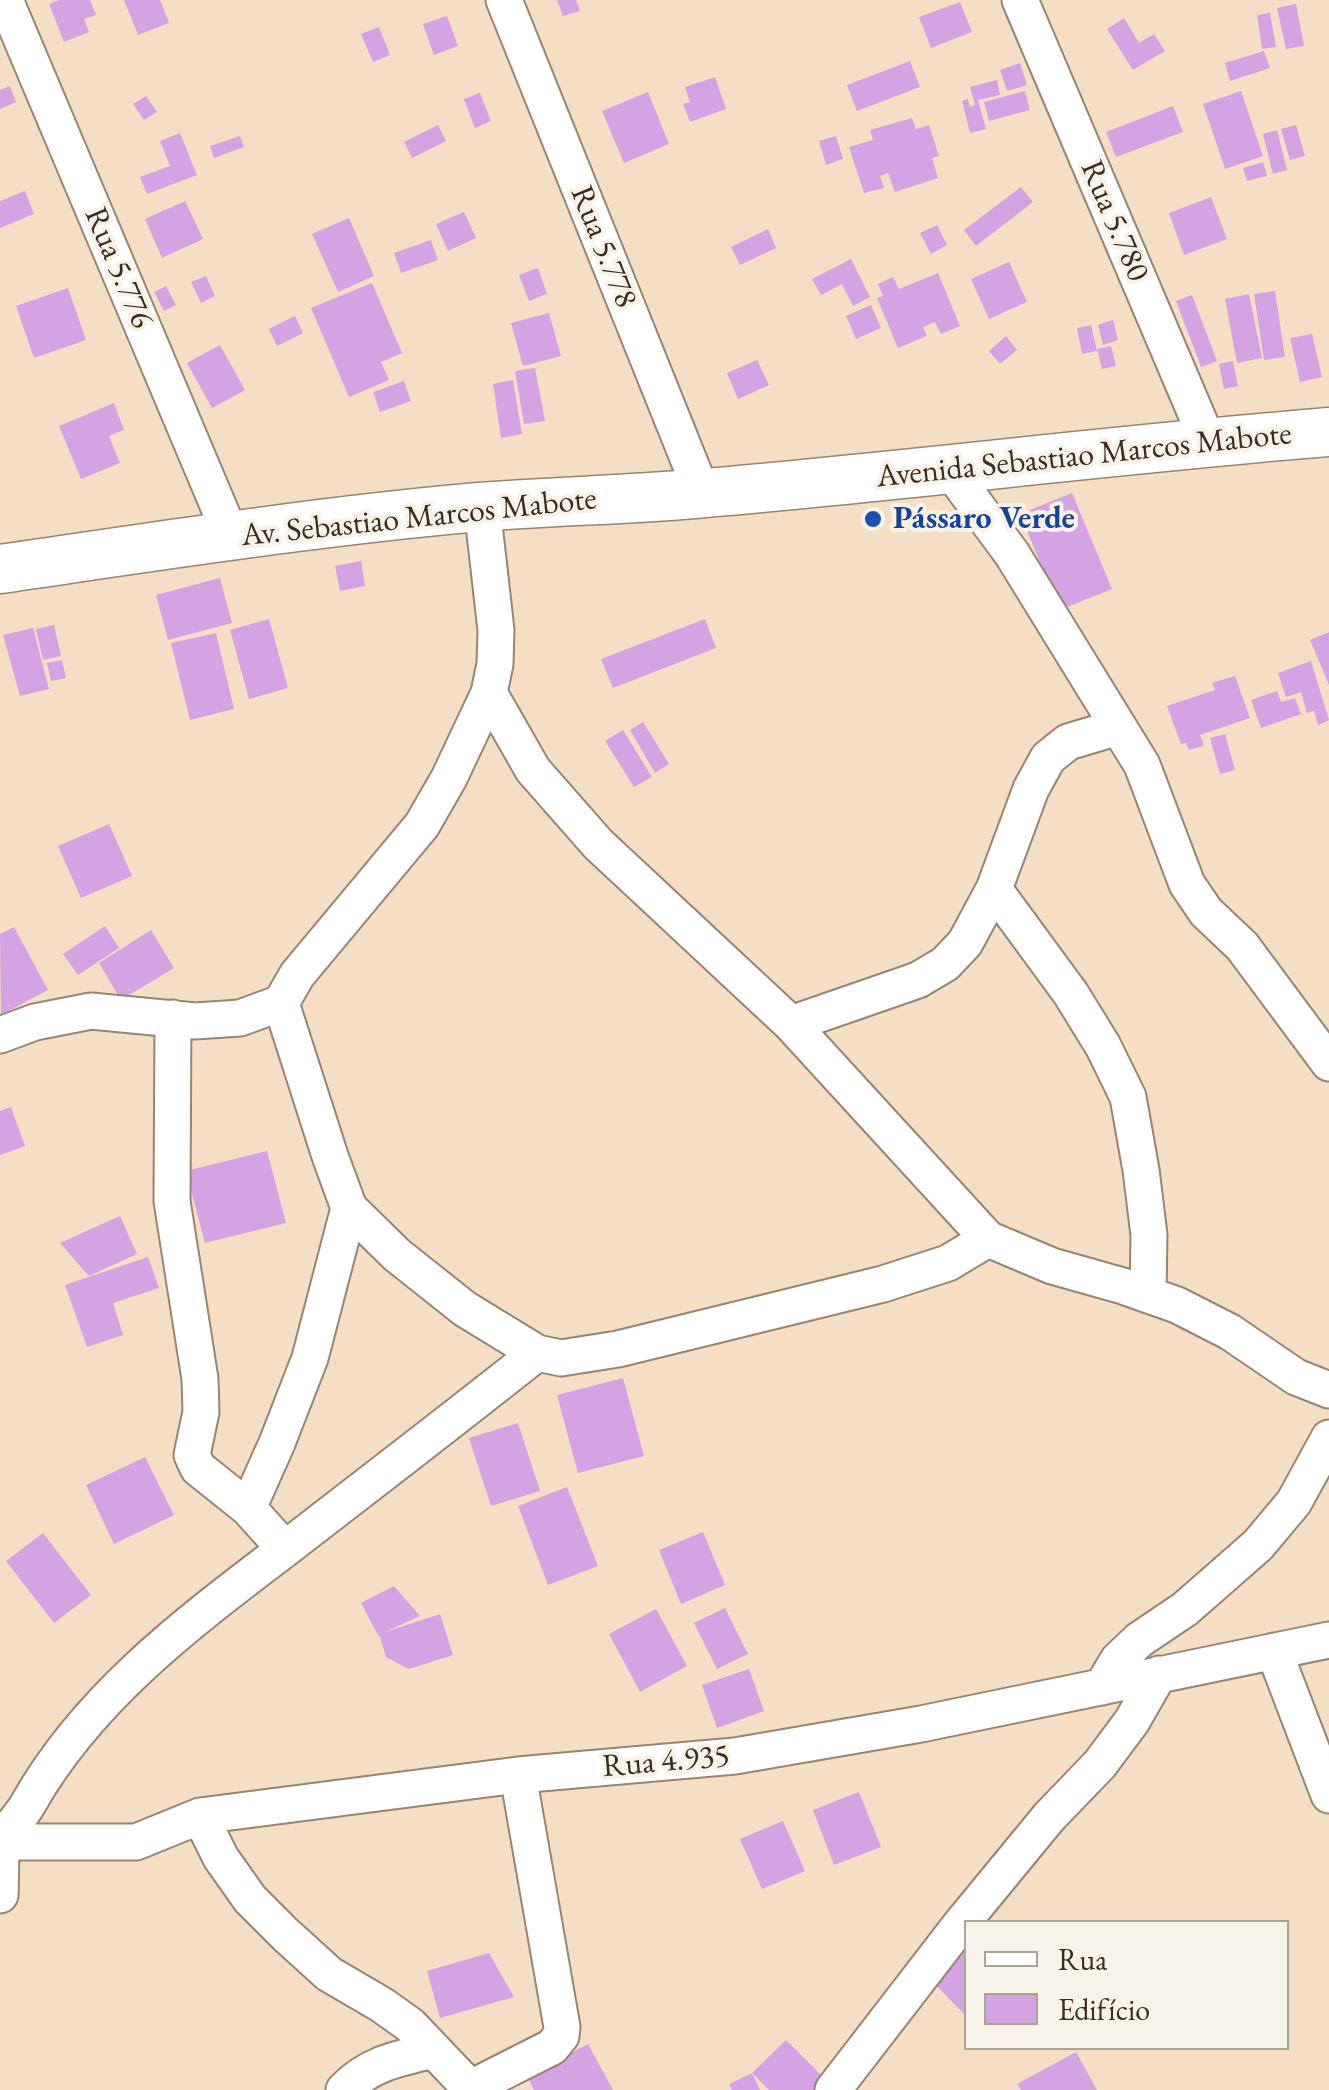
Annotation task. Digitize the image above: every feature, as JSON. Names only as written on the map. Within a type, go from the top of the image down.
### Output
[{"type":"main road","name":"Avenida Sebastiao Marcos Mabote","points":[[840,480],[1329,432]]},
{"type":"main road","name":"Av. Sebastiao Marcos Mabote","points":[[0,569],[231,536],[482,507],[702,494],[840,480]]},
{"type":"street","name":"Rua 5.776","points":[[6,0],[231,536]]},
{"type":"street","name":"Rua 5.778","points":[[504,0],[702,494]]},
{"type":"street","name":"Rua 5.780","points":[[1020,0],[1208,442]]},
{"type":"street","points":[[950,470],[1012,554],[1142,764],[1187,884],[1206,912],[1242,946],[1329,1063]]},
{"type":"street","points":[[0,1035],[35,1022],[91,1011],[195,1021],[240,1018],[281,1003],[297,975],[422,825],[489,692],[496,630],[482,507]]},
{"type":"street","points":[[489,692],[533,770],[598,844],[791,1024],[988,1239],[1052,1266],[1177,1305],[1230,1332],[1296,1377],[1329,1390]]},
{"type":"street","points":[[791,1024],[918,980],[945,964],[965,943],[994,889],[1031,790],[1048,758],[1068,742],[1118,727]]},
{"type":"street","points":[[994,889],[1071,994],[1128,1097],[1149,1235],[1148,1295]]},
{"type":"street","points":[[281,1003],[349,1208],[397,1255],[465,1309],[537,1353],[561,1358],[618,1349],[883,1284],[948,1262],[988,1239]]},
{"type":"street","points":[[173,1018],[172,1201],[200,1380],[201,1412],[192,1455],[198,1468],[248,1508],[285,1549]]},
{"type":"street","points":[[248,1508],[310,1358],[349,1208]]},
{"type":"street","points":[[0,1895],[1,1842],[39,1783],[106,1702],[169,1639],[537,1353]]},
{"type":"street","points":[[1102,1687],[1118,1660],[1185,1609],[1258,1545],[1294,1502],[1329,1438]]},
{"type":"street","name":"Rua 4.935","points":[[1,1842],[136,1842],[200,1816],[518,1775],[735,1756],[920,1724],[1329,1640]]},
{"type":"street","points":[[1274,1651],[1329,1795]]},
{"type":"street","points":[[964,1920],[1049,1817],[1100,1764],[1132,1721],[1159,1674]]},
{"type":"street","points":[[200,1816],[221,1858],[250,1899],[328,1974],[382,2004],[410,2025],[472,2089],[552,2047],[561,2036],[518,1775]]},
{"type":"street","points":[[833,2090],[964,1920]]},
{"type":"street","points":[[344,2090],[387,2061],[434,2050]]},
{"type":"building","points":[[59,0],[90,0],[96,15],[84,19],[89,32],[64,42],[49,4]]},
{"type":"building","points":[[124,0],[160,0],[169,23],[138,35]]},
{"type":"building","points":[[557,0],[576,0],[580,11],[563,16]]},
{"type":"building","points":[[960,2],[972,32],[931,48],[919,17]]},
{"type":"building","points":[[1296,4],[1304,46],[1286,49],[1277,8]]},
{"type":"building","points":[[1270,13],[1276,47],[1262,49],[1257,15]]},
{"type":"building","points":[[447,16],[458,46],[434,55],[423,24]]},
{"type":"building","points":[[1124,18],[1139,43],[1154,34],[1165,51],[1133,70],[1107,29]]},
{"type":"building","points":[[379,27],[390,55],[373,62],[361,34]]},
{"type":"building","points":[[1264,51],[1270,68],[1230,81],[1225,63]]},
{"type":"building","points":[[910,61],[920,87],[857,111],[847,85]]},
{"type":"building","points":[[1020,63],[1027,85],[1007,91],[1000,70]]},
{"type":"building","points":[[715,77],[726,109],[690,122],[683,104],[690,102],[685,87]]},
{"type":"building","points":[[997,80],[1000,95],[978,100],[986,129],[970,133],[962,101],[968,99],[970,107],[975,105],[970,87]]},
{"type":"building","points":[[10,86],[16,102],[0,109],[0,90]]},
{"type":"building","points":[[1025,91],[1030,110],[989,121],[984,102]]},
{"type":"building","points":[[1241,91],[1263,156],[1225,169],[1203,104]]},
{"type":"building","points":[[648,92],[669,144],[624,163],[602,111]]},
{"type":"building","points":[[480,93],[491,121],[475,128],[464,99]]},
{"type":"building","points":[[146,96],[157,112],[144,120],[133,104]]},
{"type":"building","points":[[1173,106],[1183,132],[1116,157],[1106,132]]},
{"type":"building","points":[[912,118],[916,129],[929,125],[939,156],[932,158],[938,178],[895,192],[888,173],[880,176],[884,188],[864,193],[849,147],[873,140],[870,130]]},
{"type":"building","points":[[438,125],[446,141],[412,158],[404,142]]},
{"type":"building","points":[[1296,125],[1305,156],[1290,160],[1281,129]]},
{"type":"building","points":[[1277,130],[1287,170],[1273,174],[1263,134]]},
{"type":"building","points":[[180,133],[197,175],[147,194],[140,177],[170,166],[160,141]]},
{"type":"building","points":[[240,136],[244,147],[214,158],[210,146]]},
{"type":"building","points":[[836,136],[843,159],[826,165],[819,141]]},
{"type":"building","points":[[1263,162],[1267,176],[1247,181],[1243,168]]},
{"type":"building","points":[[1021,187],[1033,202],[976,246],[964,230]]},
{"type":"building","points":[[25,191],[34,214],[0,228],[0,201]]},
{"type":"building","points":[[1211,197],[1227,239],[1184,255],[1169,213]]},
{"type":"building","points":[[185,201],[203,239],[162,258],[145,219]]},
{"type":"building","points":[[464,212],[476,238],[448,251],[436,224]]},
{"type":"building","points":[[349,218],[374,276],[338,292],[312,234]]},
{"type":"building","points":[[937,225],[947,245],[931,254],[920,233]]},
{"type":"building","points":[[768,229],[776,248],[740,265],[731,247]]},
{"type":"building","points":[[431,240],[438,260],[401,273],[394,253]]},
{"type":"building","points":[[851,259],[870,297],[853,306],[842,284],[821,295],[812,279]]},
{"type":"building","points":[[1009,262],[1027,302],[989,319],[971,279]]},
{"type":"building","points":[[538,268],[547,294],[529,301],[519,275]]},
{"type":"building","points":[[938,273],[960,326],[941,334],[935,322],[923,327],[927,336],[898,348],[877,298],[883,296],[878,284],[893,277],[899,289]]},
{"type":"building","points":[[206,276],[215,296],[201,303],[191,282]]},
{"type":"building","points":[[372,283],[402,353],[381,362],[389,380],[349,397],[311,308]]},
{"type":"building","points":[[166,286],[176,305],[164,311],[154,292]]},
{"type":"building","points":[[68,288],[86,340],[34,358],[16,306]]},
{"type":"building","points":[[1275,291],[1285,357],[1264,360],[1254,294]]},
{"type":"building","points":[[1249,294],[1262,358],[1237,363],[1225,299]]},
{"type":"building","points":[[1192,295],[1217,361],[1201,367],[1176,301]]},
{"type":"building","points":[[871,305],[881,328],[856,339],[846,316]]},
{"type":"building","points":[[549,313],[561,356],[523,366],[511,323]]},
{"type":"building","points":[[295,316],[303,333],[277,346],[269,329]]},
{"type":"building","points":[[1113,320],[1118,340],[1103,345],[1098,325]]},
{"type":"building","points":[[1091,325],[1097,351],[1082,354],[1077,328]]},
{"type":"building","points":[[1312,334],[1322,377],[1300,382],[1290,338]]},
{"type":"building","points":[[1006,336],[1017,350],[1000,364],[989,351]]},
{"type":"building","points":[[220,345],[245,390],[212,408],[187,363]]},
{"type":"building","points":[[1111,346],[1116,366],[1102,369],[1097,349]]},
{"type":"building","points":[[757,360],[769,385],[738,399],[727,373]]},
{"type":"building","points":[[1233,361],[1238,386],[1224,389],[1219,364]]},
{"type":"building","points":[[535,368],[545,421],[524,424],[515,371]]},
{"type":"building","points":[[513,380],[522,434],[501,438],[493,384]]},
{"type":"building","points":[[404,381],[411,401],[380,412],[373,392]]},
{"type":"building","points":[[114,403],[124,430],[109,436],[120,463],[81,479],[59,426]]},
{"type":"building","points":[[1072,493],[1112,589],[1060,610],[1020,514]]},
{"type":"building","points":[[361,561],[365,586],[340,591],[335,566]]},
{"type":"building","points":[[220,578],[232,623],[168,640],[156,595]]},
{"type":"building","points":[[269,619],[288,688],[249,699],[230,630]]},
{"type":"building","points":[[705,619],[716,648],[613,688],[601,659]]},
{"type":"building","points":[[54,625],[61,656],[43,660],[36,629]]},
{"type":"building","points":[[33,628],[49,689],[20,696],[3,635]]},
{"type":"building","points":[[1329,632],[1329,685],[1310,640]]},
{"type":"building","points":[[216,633],[234,709],[190,720],[171,643]]},
{"type":"building","points":[[62,660],[66,678],[51,681],[47,663]]},
{"type":"building","points":[[1311,661],[1329,720],[1318,725],[1314,711],[1307,713],[1301,692],[1286,697],[1278,673]]},
{"type":"building","points":[[1235,676],[1250,718],[1200,735],[1204,746],[1189,750],[1186,743],[1181,744],[1167,706],[1215,690],[1212,683]]},
{"type":"building","points":[[1277,691],[1281,702],[1295,698],[1301,714],[1261,728],[1251,700]]},
{"type":"building","points":[[643,722],[669,764],[655,773],[630,730]]},
{"type":"building","points":[[623,730],[652,777],[634,787],[605,741]]},
{"type":"building","points":[[1225,734],[1235,770],[1220,774],[1210,738]]},
{"type":"building","points":[[109,824],[132,876],[81,898],[58,846]]},
{"type":"building","points":[[105,926],[119,948],[78,975],[63,954]]},
{"type":"building","points":[[14,927],[48,990],[1,1015],[0,934]]},
{"type":"building","points":[[151,930],[174,968],[121,1000],[99,963]]},
{"type":"building","points":[[11,1107],[25,1146],[0,1155],[0,1111]]},
{"type":"building","points":[[267,1151],[286,1223],[205,1243],[186,1171]]},
{"type":"building","points":[[120,1216],[137,1254],[89,1276],[60,1243]]},
{"type":"building","points":[[148,1257],[159,1288],[113,1303],[123,1335],[87,1347],[65,1285]]},
{"type":"building","points":[[623,1378],[644,1456],[578,1473],[557,1395]]},
{"type":"building","points":[[518,1423],[540,1491],[491,1506],[469,1438]]},
{"type":"building","points":[[145,1457],[174,1515],[114,1544],[86,1485]]},
{"type":"building","points":[[567,1487],[598,1566],[548,1585],[518,1506]]},
{"type":"building","points":[[703,1532],[725,1585],[681,1604],[659,1550]]},
{"type":"building","points":[[43,1533],[91,1595],[54,1623],[6,1561]]},
{"type":"building","points":[[394,1586],[420,1616],[385,1632],[440,1614],[453,1655],[409,1669],[386,1657],[379,1634],[361,1603]]},
{"type":"building","points":[[725,1608],[748,1654],[717,1669],[694,1623]]},
{"type":"building","points":[[656,1609],[687,1666],[640,1692],[609,1634]]},
{"type":"building","points":[[749,1669],[764,1711],[717,1728],[702,1685]]},
{"type":"building","points":[[859,1792],[881,1847],[834,1865],[813,1810]]},
{"type":"building","points":[[783,1821],[805,1871],[762,1889],[740,1839]]},
{"type":"building","points":[[964,1950],[964,2014],[932,1981]]},
{"type":"building","points":[[489,1953],[514,1997],[440,2018],[427,1971]]},
{"type":"building","points":[[786,2040],[828,2082],[820,2090],[769,2090],[752,2073]]},
{"type":"building","points":[[588,2044],[613,2090],[534,2090],[527,2076]]},
{"type":"building","points":[[1076,2052],[1097,2090],[1021,2090],[1017,2084]]},
{"type":"building","points":[[752,2073],[760,2090],[732,2090],[729,2084]]},
{"type":"place","name":"Pássaro Verde","points":[[873,519]]}]
